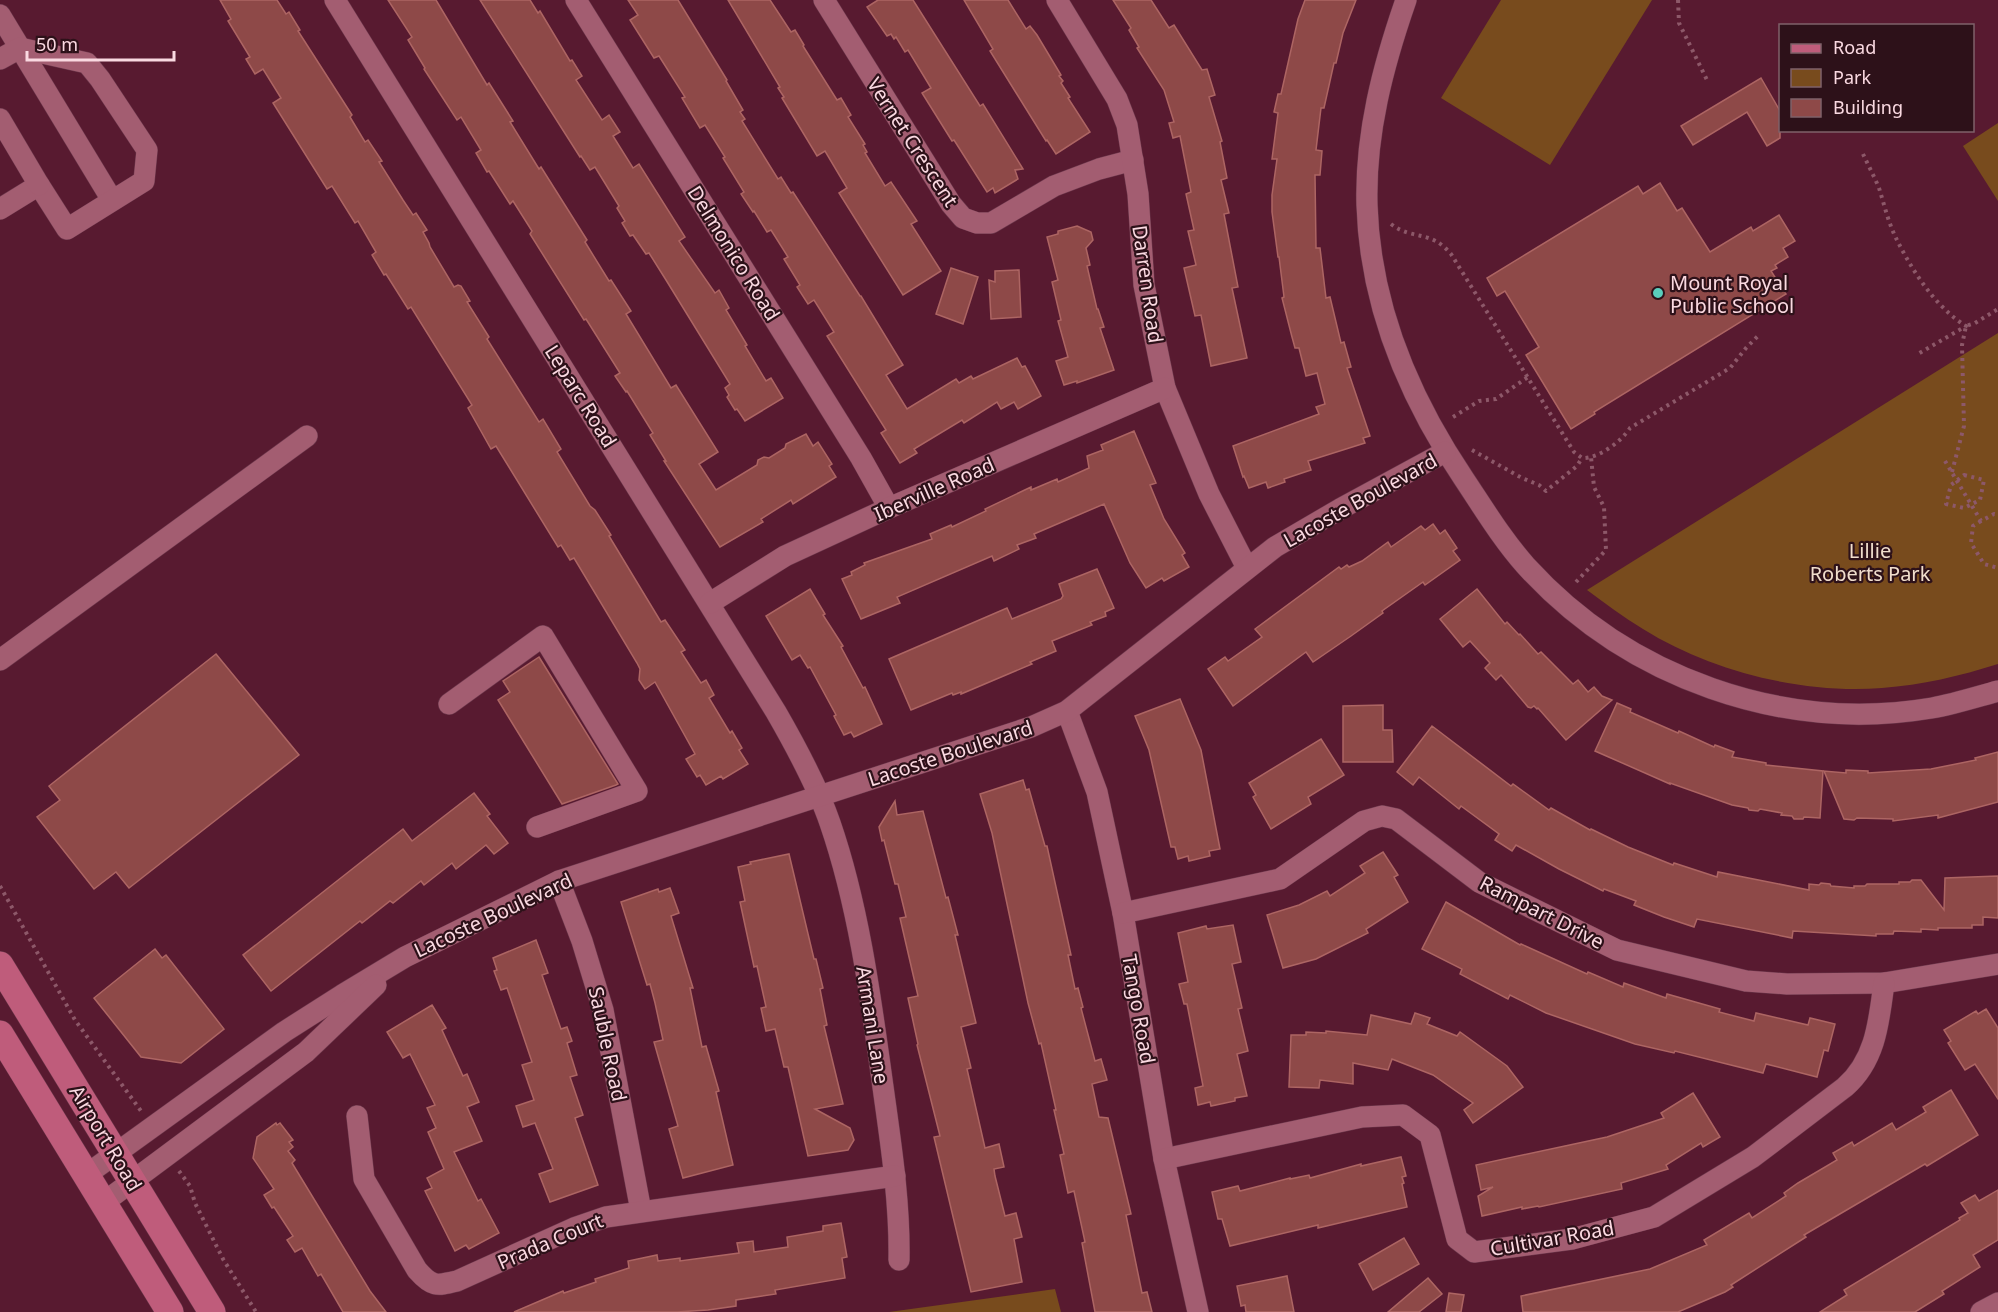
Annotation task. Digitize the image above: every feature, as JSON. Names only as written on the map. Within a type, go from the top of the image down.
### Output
[{"type":"main road","name":"Airport Road","points":[[0,965],[212,1312]]},
{"type":"main road","name":"Airport Road","points":[[0,1034],[170,1312]]},
{"type":"street","name":"Leparc Road","points":[[335,0],[710,603],[792,739],[818,796]]},
{"type":"street","name":"Delmonico Road","points":[[576,0],[861,458],[889,508]]},
{"type":"street","name":"Vernet Crescent","points":[[824,0],[951,204],[963,218],[977,223],[991,223],[1054,186],[1099,169],[1133,160]]},
{"type":"street","name":"Darren Road","points":[[1057,0],[1117,99],[1127,124],[1138,194],[1144,285],[1165,388],[1209,494],[1247,568]]},
{"type":"street","points":[[1406,0],[1383,71],[1373,122],[1367,202],[1377,292],[1395,350],[1418,402],[1445,452],[1494,526],[1526,565],[1582,618],[1626,649],[1677,676],[1712,690],[1779,706],[1856,714],[1933,708],[1998,691]]},
{"type":"street","points":[[0,15],[112,201]]},
{"type":"street","points":[[0,59],[20,48],[87,63],[147,150],[144,181],[67,229],[39,185],[8,150],[0,119]]},
{"type":"street","points":[[0,209],[39,185]]},
{"type":"street","name":"Iberville Road","points":[[710,603],[785,556],[889,508],[1165,388]]},
{"type":"street","points":[[0,660],[307,436]]},
{"type":"street","name":"Lacoste Boulevard","points":[[86,1175],[284,1032],[405,957],[558,881],[1031,727],[1067,711],[1275,547],[1445,452]]},
{"type":"street","points":[[449,704],[543,636],[637,791],[537,827]]},
{"type":"street","name":"Tango Road","points":[[1067,711],[1097,792],[1123,913],[1164,1159],[1198,1312]]},
{"type":"street","name":"Armani Lane","points":[[818,796],[830,822],[850,894],[876,1036],[900,1223],[899,1260]]},
{"type":"street","name":"Rampart Drive","points":[[1123,913],[1280,879],[1364,821],[1382,816],[1396,819],[1479,882],[1617,950],[1746,981],[1787,984],[1884,982],[1998,964]]},
{"type":"street","name":"Sauble Road","points":[[558,881],[582,941],[603,1010],[641,1211]]},
{"type":"street","name":"Lacoste Boulevard","points":[[103,1203],[306,1052],[405,957]]},
{"type":"street","name":"Cultivar Road","points":[[1164,1159],[1362,1117],[1403,1115],[1430,1135],[1457,1239],[1473,1252],[1572,1239],[1654,1217],[1753,1156],[1845,1087],[1855,1078],[1870,1053],[1878,1025],[1884,982]]},
{"type":"street","name":"Prada Court","points":[[357,1116],[364,1179],[417,1270],[428,1282],[442,1285],[457,1281],[574,1228],[606,1217],[895,1176]]},
{"type":"street","points":[[1982,1312],[1998,1304]]},
{"type":"path","points":[[1678,0],[1679,23],[1707,80]]},
{"type":"path","points":[[1863,154],[1878,185],[1894,235],[1905,254],[1931,294],[1954,318],[1966,326]]},
{"type":"path","points":[[1391,224],[1400,230],[1432,238],[1444,245],[1574,453],[1582,458],[1591,457],[1625,436],[1630,428],[1730,368],[1760,335]]},
{"type":"path","points":[[1918,354],[1998,309]]},
{"type":"path","points":[[1952,472],[1964,426],[1962,345],[1966,326]]},
{"type":"path","points":[[1453,417],[1479,401],[1496,399],[1528,377]]},
{"type":"path","points":[[1472,450],[1539,485],[1546,491],[1577,466],[1582,458]]},
{"type":"path","points":[[1576,582],[1606,550],[1604,507],[1594,487],[1591,457]]},
{"type":"path","points":[[1945,461],[1981,521]]},
{"type":"path","points":[[1964,476],[1984,480],[1980,500],[1964,508],[1946,504],[1951,485],[1957,481],[1964,476]]},
{"type":"path","points":[[1998,515],[1994,514],[1973,526],[1971,543],[1984,564],[1998,568]]},
{"type":"path","points":[[0,886],[75,1020],[132,1096],[137,1107]]},
{"type":"path","points":[[180,1174],[190,1186],[195,1203],[223,1259],[256,1312]]},
{"type":"green space","points":[[1501,0],[1652,0],[1550,165],[1441,98]]},
{"type":"green space","points":[[1998,123],[1998,201],[1963,146]]},
{"type":"green space","name":"Lillie Roberts Park","points":[[1998,333],[1998,664],[1912,685],[1882,688],[1852,689],[1789,683],[1758,677],[1698,657],[1636,624],[1587,590]]},
{"type":"green space","points":[[1055,1289],[1061,1312],[889,1312]]},
{"type":"building","points":[[220,0],[277,0],[286,14],[289,12],[300,30],[298,31],[352,115],[350,117],[365,142],[368,140],[403,200],[413,215],[416,213],[427,230],[423,232],[430,247],[454,287],[461,286],[470,301],[467,302],[489,337],[487,339],[539,422],[543,419],[561,449],[557,452],[611,535],[609,536],[661,622],[665,620],[685,650],[681,652],[701,683],[706,680],[714,695],[709,698],[730,733],[732,731],[742,748],[739,750],[748,764],[723,779],[721,776],[706,785],[700,775],[697,777],[686,759],[695,754],[655,682],[645,689],[639,680],[640,669],[637,663],[574,558],[570,560],[561,545],[558,547],[496,446],[491,449],[468,408],[472,405],[411,307],[408,309],[386,274],[384,275],[372,255],[376,252],[358,221],[355,223],[332,186],[327,189],[273,103],[281,98],[263,69],[255,74],[246,59],[250,57],[228,21],[231,19]]},
{"type":"building","points":[[388,0],[436,0],[487,85],[489,83],[513,121],[510,122],[539,169],[541,167],[587,240],[585,242],[609,281],[611,280],[631,311],[626,314],[671,388],[676,385],[718,452],[699,464],[716,490],[757,465],[758,460],[764,457],[769,458],[785,448],[786,444],[806,434],[813,446],[818,442],[832,464],[829,466],[836,477],[793,504],[791,500],[761,519],[763,522],[720,547],[664,461],[666,461],[650,435],[653,433],[615,376],[620,373],[530,234],[532,231],[513,201],[510,204],[489,171],[487,172],[476,153],[481,150],[461,117],[457,120],[424,69],[408,40],[412,37]]},
{"type":"building","points":[[480,0],[530,0],[538,13],[540,11],[570,61],[572,60],[582,76],[576,80],[602,120],[609,115],[620,132],[613,136],[633,168],[639,164],[685,237],[679,241],[715,293],[719,290],[729,308],[726,310],[747,345],[745,346],[766,381],[771,378],[783,398],[745,421],[737,409],[735,410],[727,397],[729,395],[725,388],[730,384],[666,280],[649,253],[646,254],[633,235],[630,236],[622,223],[625,221],[617,208],[619,206],[595,167],[590,170],[580,157]]},
{"type":"building","points":[[628,0],[678,0],[743,110],[740,112],[745,119],[742,121],[778,179],[781,177],[791,193],[793,192],[903,365],[886,375],[907,409],[956,379],[959,383],[971,376],[973,379],[1017,358],[1022,367],[1025,366],[1041,396],[1018,409],[1014,402],[1001,409],[997,402],[964,423],[962,420],[914,449],[917,453],[900,463],[881,433],[886,430],[827,336],[834,332],[814,300],[808,304],[797,287],[800,285],[784,259],[788,257],[771,230],[767,232],[741,194],[744,192],[723,158],[725,157],[705,125],[700,128],[682,98],[685,97],[659,56],[654,58],[630,20],[638,15]]},
{"type":"building","points":[[728,0],[770,0],[791,32],[795,30],[837,100],[841,98],[851,115],[848,117],[865,144],[863,145],[867,152],[865,153],[885,186],[891,182],[917,221],[911,224],[941,271],[903,295],[839,193],[847,188],[825,151],[817,156],[782,98],[784,97],[778,88],[780,87]]},
{"type":"building","points":[[878,0],[913,0],[980,106],[983,104],[1023,169],[1015,170],[1018,179],[995,193],[993,188],[987,192],[922,93],[931,88],[908,50],[905,52],[896,37],[894,39],[891,34],[887,36],[867,7]]},
{"type":"building","points":[[964,0],[1008,0],[1026,29],[1030,26],[1037,35],[1061,75],[1059,76],[1063,81],[1061,83],[1070,97],[1068,98],[1090,132],[1056,154],[990,51],[993,49]]},
{"type":"building","points":[[1113,0],[1151,0],[1169,28],[1174,25],[1202,70],[1207,69],[1215,95],[1209,97],[1222,141],[1220,142],[1227,178],[1221,180],[1229,213],[1224,214],[1238,287],[1232,288],[1247,358],[1211,366],[1201,315],[1195,316],[1184,268],[1196,265],[1188,231],[1194,230],[1186,194],[1191,192],[1180,136],[1173,138],[1169,123],[1174,122],[1164,90],[1137,48],[1139,47],[1129,30],[1131,28]]},
{"type":"building","points":[[1305,0],[1356,0],[1343,33],[1336,63],[1334,63],[1324,108],[1321,108],[1316,150],[1322,151],[1320,175],[1315,175],[1316,248],[1320,248],[1326,298],[1330,297],[1341,343],[1344,342],[1351,367],[1347,368],[1370,436],[1363,438],[1365,443],[1308,461],[1311,470],[1284,479],[1285,482],[1268,488],[1266,482],[1249,488],[1233,446],[1319,414],[1316,407],[1325,404],[1317,373],[1306,376],[1299,348],[1295,348],[1282,298],[1284,297],[1272,212],[1277,159],[1272,159],[1278,113],[1274,112],[1278,94],[1281,94],[1298,19]]},
{"type":"building","points":[[1761,78],[1779,109],[1780,138],[1767,146],[1747,112],[1693,145],[1681,126]]},
{"type":"building","points":[[1660,183],[1677,211],[1682,208],[1710,252],[1751,227],[1753,231],[1779,215],[1795,241],[1783,248],[1788,257],[1775,265],[1777,268],[1771,271],[1786,294],[1594,412],[1595,414],[1571,429],[1526,355],[1539,347],[1505,291],[1497,296],[1487,278],[1638,186],[1643,194]]},
{"type":"building","points":[[1077,226],[1091,232],[1093,240],[1086,248],[1090,265],[1087,266],[1097,309],[1104,327],[1100,328],[1114,370],[1077,383],[1077,381],[1064,385],[1056,361],[1068,357],[1058,321],[1061,320],[1052,282],[1058,280],[1047,237],[1058,234],[1058,231]]},
{"type":"building","points":[[951,268],[978,277],[963,324],[936,314]]},
{"type":"building","points":[[1019,270],[1021,317],[991,319],[989,280],[995,282],[995,271]]},
{"type":"building","points":[[1134,431],[1156,483],[1150,485],[1164,519],[1185,553],[1182,555],[1189,567],[1164,581],[1162,578],[1146,588],[1130,563],[1104,504],[1034,534],[1036,538],[1017,545],[1019,549],[994,561],[992,556],[897,597],[900,603],[861,619],[842,579],[852,575],[851,572],[865,565],[864,563],[932,539],[930,534],[951,525],[952,527],[1031,487],[1031,490],[1057,479],[1058,482],[1089,468],[1087,456],[1103,450],[1101,445]]},
{"type":"building","points":[[1433,524],[1440,534],[1445,530],[1457,548],[1453,551],[1460,560],[1425,585],[1423,582],[1313,662],[1306,652],[1233,706],[1208,669],[1225,657],[1228,661],[1262,637],[1255,629],[1339,567],[1341,569],[1347,565],[1349,567],[1362,561],[1388,542],[1391,547],[1421,526],[1425,530]]},
{"type":"building","points":[[1097,569],[1114,608],[1105,612],[1106,616],[1090,622],[1092,625],[1052,641],[1056,651],[1030,662],[1032,664],[961,694],[961,692],[953,695],[952,693],[911,710],[889,659],[1007,608],[1012,619],[1061,599],[1063,596],[1059,584]]},
{"type":"building","points":[[810,589],[843,646],[841,647],[863,688],[865,687],[882,724],[854,737],[851,732],[844,735],[810,667],[808,668],[800,655],[792,660],[766,616]]},
{"type":"building","points":[[1477,589],[1505,624],[1507,622],[1538,654],[1541,652],[1573,684],[1578,680],[1588,692],[1594,687],[1602,696],[1612,700],[1566,740],[1538,708],[1528,707],[1501,675],[1496,680],[1485,668],[1490,663],[1470,641],[1463,647],[1440,619]]},
{"type":"building","points":[[216,654],[299,755],[129,888],[116,872],[94,889],[37,817],[60,800],[49,786]]},
{"type":"building","points":[[539,657],[618,784],[562,804],[498,700],[510,692],[503,681]]},
{"type":"building","points":[[1180,699],[1201,750],[1220,849],[1209,851],[1210,856],[1189,861],[1188,856],[1178,859],[1175,847],[1171,847],[1149,750],[1135,716]]},
{"type":"building","points":[[1617,703],[1631,709],[1630,712],[1678,733],[1679,731],[1714,747],[1715,745],[1734,752],[1732,757],[1766,763],[1766,765],[1823,771],[1820,818],[1794,819],[1792,816],[1781,815],[1782,813],[1760,809],[1758,811],[1749,810],[1732,805],[1670,784],[1595,751]]},
{"type":"building","points":[[1383,705],[1383,730],[1392,730],[1393,762],[1343,762],[1343,706]]},
{"type":"building","points":[[1432,726],[1511,786],[1513,784],[1549,810],[1551,808],[1590,830],[1673,865],[1674,863],[1717,877],[1718,872],[1809,890],[1809,884],[1819,885],[1821,883],[1854,888],[1854,886],[1867,884],[1899,884],[1899,882],[1921,880],[1944,910],[1945,878],[1998,876],[1998,918],[1983,917],[1983,925],[1972,925],[1972,928],[1921,929],[1921,932],[1894,931],[1893,934],[1876,934],[1876,936],[1793,931],[1792,938],[1697,919],[1694,927],[1664,917],[1634,905],[1636,901],[1604,889],[1603,891],[1516,845],[1512,851],[1495,840],[1499,834],[1461,806],[1459,809],[1419,777],[1413,785],[1397,772]]},
{"type":"building","points":[[1321,739],[1344,775],[1308,797],[1311,804],[1271,829],[1253,797],[1256,795],[1249,783]]},
{"type":"building","points":[[1998,752],[1998,802],[1938,818],[1938,815],[1893,821],[1893,819],[1844,819],[1824,771],[1846,773],[1846,770],[1868,771],[1868,773],[1931,769],[1976,760],[1975,758]]},
{"type":"building","points":[[1023,780],[1026,790],[1029,789],[1045,846],[1047,846],[1071,955],[1068,955],[1075,989],[1078,988],[1095,1061],[1101,1059],[1107,1080],[1092,1084],[1099,1117],[1108,1118],[1131,1214],[1126,1215],[1142,1293],[1147,1292],[1152,1312],[1095,1312],[1082,1243],[1085,1242],[1074,1191],[1068,1193],[1060,1155],[1064,1154],[1054,1110],[1056,1110],[1041,1043],[1039,1044],[1028,1003],[992,833],[980,794]]},
{"type":"building","points":[[474,793],[490,814],[487,816],[508,843],[494,854],[486,845],[456,869],[452,863],[424,885],[421,881],[393,903],[390,901],[362,923],[360,921],[271,991],[243,955],[403,829],[412,841]]},
{"type":"building","points":[[895,801],[897,815],[923,811],[946,898],[948,897],[976,1023],[961,1027],[971,1068],[967,1069],[985,1148],[999,1144],[1004,1167],[994,1169],[995,1176],[1005,1216],[1016,1213],[1022,1237],[1014,1239],[1022,1282],[971,1292],[934,1137],[940,1136],[917,1045],[908,998],[918,996],[900,918],[906,917],[898,884],[895,884],[879,827]]},
{"type":"building","points":[[1383,852],[1398,875],[1394,877],[1408,902],[1366,929],[1368,933],[1316,959],[1283,968],[1267,915],[1299,905],[1327,891],[1330,896],[1365,873],[1360,866]]},
{"type":"building","points":[[789,854],[823,988],[820,989],[827,1025],[824,1026],[843,1104],[815,1109],[850,1128],[854,1140],[848,1150],[808,1156],[788,1067],[784,1067],[775,1029],[766,1031],[761,1008],[766,1007],[757,966],[754,967],[740,902],[745,901],[738,867],[751,864],[750,862]]},
{"type":"building","points":[[670,888],[679,913],[671,916],[693,988],[690,988],[702,1047],[706,1046],[719,1091],[716,1092],[733,1165],[683,1178],[669,1129],[678,1126],[654,1042],[663,1040],[655,1003],[650,984],[647,985],[621,902],[658,889],[659,892]]},
{"type":"building","points":[[1446,902],[1520,945],[1623,987],[1624,983],[1666,998],[1667,994],[1754,1021],[1756,1013],[1808,1025],[1810,1018],[1835,1024],[1828,1051],[1824,1050],[1817,1077],[1766,1064],[1763,1073],[1675,1051],[1674,1053],[1635,1044],[1546,1013],[1510,995],[1508,999],[1460,974],[1462,969],[1422,949]]},
{"type":"building","points":[[1233,925],[1241,962],[1232,964],[1242,1008],[1238,1009],[1248,1051],[1237,1054],[1247,1096],[1211,1106],[1210,1102],[1198,1105],[1195,1088],[1203,1086],[1187,1004],[1184,1004],[1179,984],[1188,982],[1178,933],[1206,926],[1207,929]]},
{"type":"building","points":[[536,940],[548,973],[542,975],[561,1029],[567,1027],[572,1041],[567,1043],[577,1075],[570,1077],[583,1115],[575,1118],[598,1185],[550,1202],[539,1174],[553,1169],[535,1123],[523,1127],[516,1106],[534,1100],[522,1065],[532,1062],[507,988],[501,990],[494,971],[497,970],[493,958]]},
{"type":"building","points":[[155,949],[162,958],[166,955],[224,1029],[181,1063],[141,1057],[94,998]]},
{"type":"building","points":[[432,1005],[446,1028],[442,1030],[463,1076],[467,1074],[479,1102],[467,1107],[482,1141],[454,1152],[478,1201],[481,1199],[499,1233],[469,1249],[466,1245],[455,1251],[425,1191],[432,1188],[427,1178],[444,1169],[428,1132],[436,1128],[427,1108],[435,1105],[410,1054],[403,1058],[387,1032]]},
{"type":"building","points":[[1986,1009],[1998,1028],[1998,1099],[1975,1064],[1965,1070],[1948,1043],[1951,1041],[1944,1030],[1976,1011],[1978,1014]]},
{"type":"building","points":[[1415,1013],[1430,1018],[1427,1024],[1457,1036],[1460,1032],[1507,1066],[1523,1087],[1473,1123],[1464,1110],[1473,1103],[1433,1075],[1392,1059],[1388,1070],[1353,1063],[1353,1084],[1320,1080],[1319,1088],[1289,1087],[1291,1035],[1306,1035],[1306,1032],[1326,1033],[1326,1031],[1367,1035],[1371,1015],[1411,1024]]},
{"type":"building","points":[[1951,1090],[1978,1135],[1804,1235],[1806,1237],[1731,1285],[1733,1287],[1725,1292],[1678,1312],[1523,1312],[1521,1296],[1650,1269],[1707,1245],[1704,1240],[1749,1213],[1752,1218],[1786,1196],[1784,1193],[1798,1183],[1837,1160],[1833,1153],[1852,1142],[1854,1146],[1892,1123],[1896,1130],[1926,1112],[1923,1107]]},
{"type":"building","points":[[1693,1093],[1720,1137],[1703,1147],[1701,1143],[1666,1165],[1668,1169],[1621,1183],[1622,1189],[1539,1207],[1522,1209],[1522,1207],[1482,1216],[1478,1196],[1493,1187],[1481,1190],[1476,1165],[1607,1137],[1664,1118],[1661,1113]]},
{"type":"building","points":[[276,1123],[277,1125],[280,1123],[293,1140],[289,1142],[293,1147],[288,1151],[295,1160],[292,1163],[370,1291],[386,1312],[343,1312],[321,1274],[318,1276],[302,1248],[295,1252],[287,1240],[293,1236],[264,1195],[274,1189],[253,1158],[257,1137]]},
{"type":"building","points":[[1401,1157],[1406,1176],[1402,1177],[1404,1183],[1402,1184],[1407,1207],[1230,1246],[1222,1219],[1218,1219],[1212,1192],[1238,1186],[1240,1191],[1290,1178],[1309,1175],[1310,1178],[1361,1164],[1361,1166]]},
{"type":"building","points":[[1998,1190],[1998,1240],[1973,1255],[1980,1267],[1942,1291],[1944,1294],[1915,1312],[1820,1312],[1847,1295],[1844,1290],[1960,1220],[1959,1218],[1968,1213],[1961,1203],[1975,1195],[1979,1201]]},
{"type":"building","points":[[841,1223],[847,1257],[842,1258],[845,1278],[775,1290],[776,1294],[736,1300],[736,1306],[708,1310],[514,1312],[563,1291],[564,1293],[596,1282],[595,1279],[629,1268],[628,1261],[657,1255],[658,1261],[680,1258],[680,1261],[739,1253],[737,1243],[753,1241],[754,1252],[788,1247],[787,1237],[823,1231],[823,1226]]},
{"type":"building","points":[[1404,1238],[1419,1264],[1373,1290],[1359,1264]]},
{"type":"building","points":[[1287,1276],[1294,1312],[1246,1312],[1245,1305],[1241,1306],[1237,1286]]},
{"type":"building","points":[[1428,1278],[1442,1294],[1419,1312],[1388,1312]]},
{"type":"building","points":[[1449,1293],[1464,1295],[1461,1312],[1446,1312]]},
{"type":"place","name":"Mount Royal Public School","points":[[1658,293]]}]
